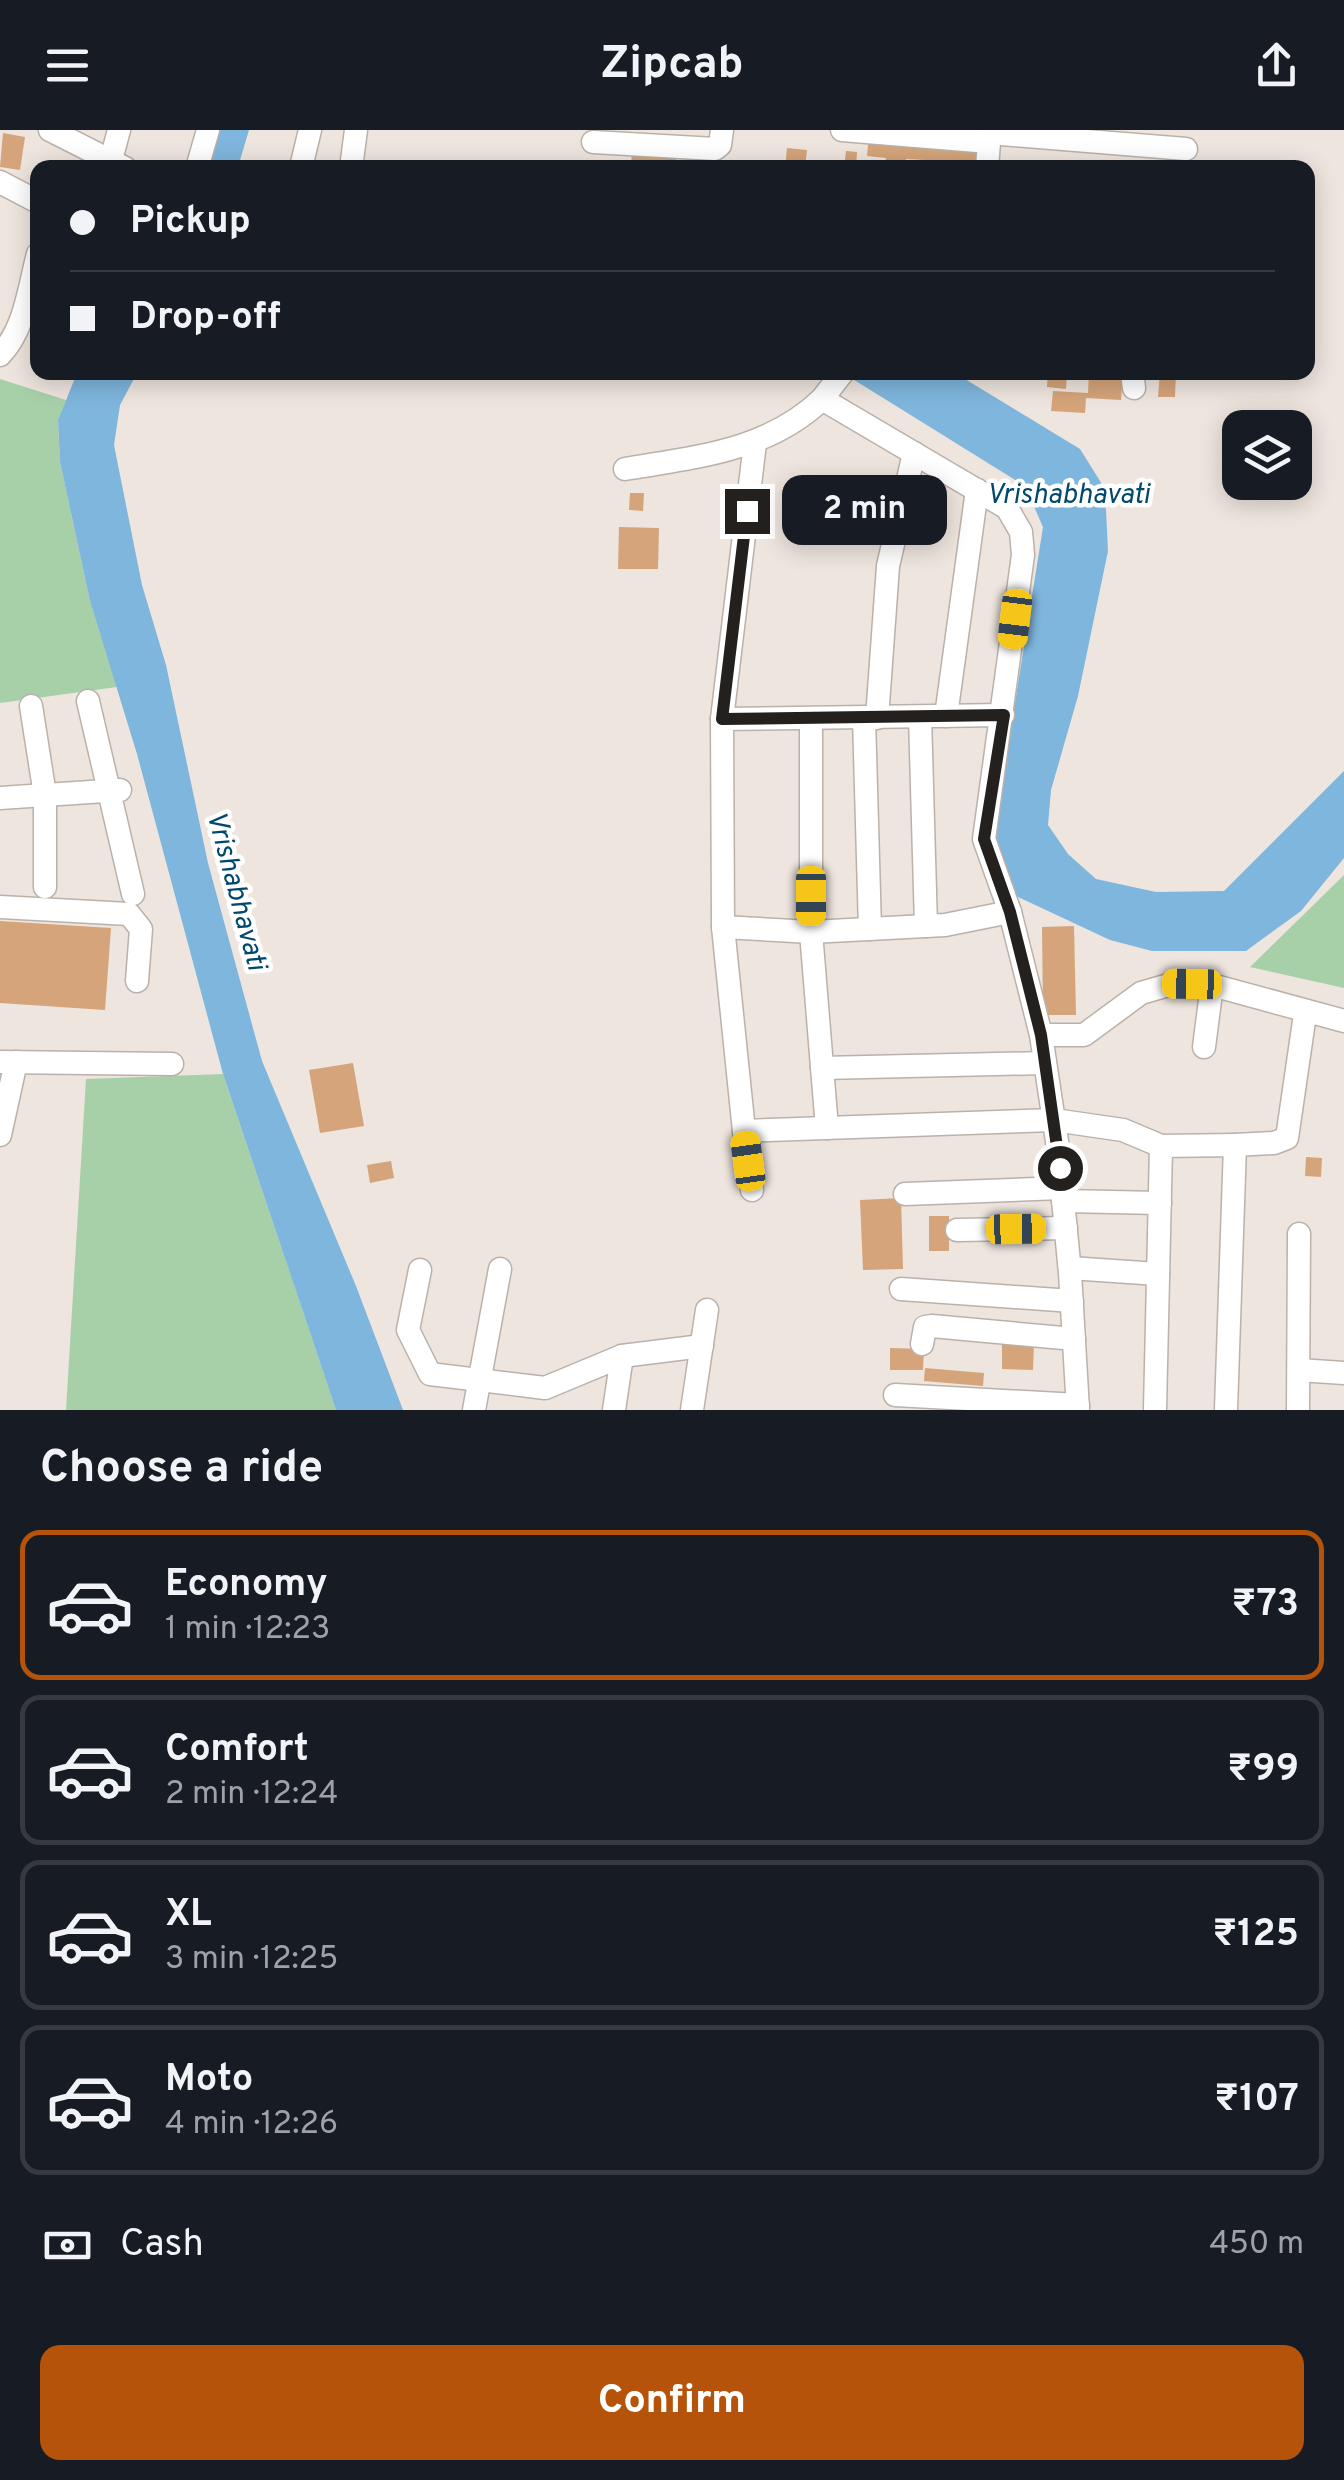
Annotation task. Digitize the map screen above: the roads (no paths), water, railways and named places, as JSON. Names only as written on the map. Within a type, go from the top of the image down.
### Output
[{"type":"street","points":[[50,130],[110,160]]},
{"type":"street","points":[[118,160],[120,130]]},
{"type":"street","points":[[199,160],[208,130]]},
{"type":"street","points":[[303,160],[310,130]]},
{"type":"street","points":[[353,160],[356,130]]},
{"type":"street","points":[[594,136],[715,149],[720,145],[722,130]]},
{"type":"street","points":[[842,130],[989,135],[1186,149]]},
{"type":"street","points":[[987,160],[989,135]]},
{"type":"street","points":[[0,182],[30,198]]},
{"type":"street","points":[[0,354],[20,323],[30,285]]},
{"type":"street","points":[[626,469],[755,444],[810,411],[837,380]]},
{"type":"street","points":[[825,396],[1007,508],[1021,532],[1023,555],[984,839],[1010,912],[1046,1063],[1070,1268],[1078,1407],[895,1395]]},
{"type":"street","points":[[752,1190],[723,927],[722,719],[755,444]]},
{"type":"street","points":[[870,929],[871,718],[888,566],[914,454]]},
{"type":"street","points":[[946,716],[978,490]]},
{"type":"street","points":[[88,702],[115,790],[132,894]]},
{"type":"street","points":[[30,706],[45,795],[45,886]]},
{"type":"street","points":[[722,719],[1004,715]]},
{"type":"street","points":[[920,717],[926,926]]},
{"type":"street","points":[[811,719],[811,932],[827,1128]]},
{"type":"street","points":[[0,798],[115,790]]},
{"type":"street","points":[[0,907],[129,914],[141,929],[137,981]]},
{"type":"street","points":[[723,927],[811,932],[870,929],[926,926],[1010,912]]},
{"type":"street","points":[[1041,1035],[1084,1035],[1141,993],[1172,984],[1212,985],[1344,1021]]},
{"type":"street","points":[[1204,1047],[1212,985]]},
{"type":"street","points":[[744,1131],[1054,1120],[1123,1130],[1161,1146],[1274,1143],[1287,1138],[1304,1022]]},
{"type":"street","points":[[0,1135],[8,1062],[172,1064]]},
{"type":"street","points":[[822,1068],[1046,1063]]},
{"type":"street","points":[[1226,1410],[1235,1145]]},
{"type":"street","points":[[1155,1410],[1161,1146]]},
{"type":"street","points":[[905,1194],[1062,1194],[1160,1203]]},
{"type":"street","points":[[957,1230],[1066,1228]]},
{"type":"street","points":[[1298,1410],[1299,1234]]},
{"type":"street","points":[[1070,1268],[1158,1274]]},
{"type":"street","points":[[474,1410],[500,1269]]},
{"type":"street","points":[[420,1270],[408,1330],[430,1374],[479,1380],[543,1399],[622,1356],[702,1346]]},
{"type":"street","points":[[901,1290],[1072,1301]]},
{"type":"street","points":[[692,1410],[707,1310]]},
{"type":"street","points":[[922,1344],[924,1327],[932,1326],[1074,1339]]},
{"type":"street","points":[[614,1410],[622,1356]]},
{"type":"street","points":[[1299,1370],[1344,1373]]},
{"type":"water","points":[[214,130],[249,130],[240,160],[205,160]]},
{"type":"water","name":"Vrishabhavati","points":[[74,380],[133,380],[120,405],[114,445],[142,585],[166,665],[208,863],[262,1061],[403,1410],[336,1410],[223,1074],[137,754],[90,601],[60,462],[58,420]]},
{"type":"water","name":"Vrishabhavati","points":[[854,380],[967,380],[1080,449],[1105,489],[1108,551],[1078,696],[1051,790],[1048,825],[1068,854],[1096,879],[1156,892],[1224,891],[1344,771],[1344,858],[1301,911],[1246,951],[1152,951],[1110,940],[1014,895],[993,841],[1043,527],[1025,486]]}]
